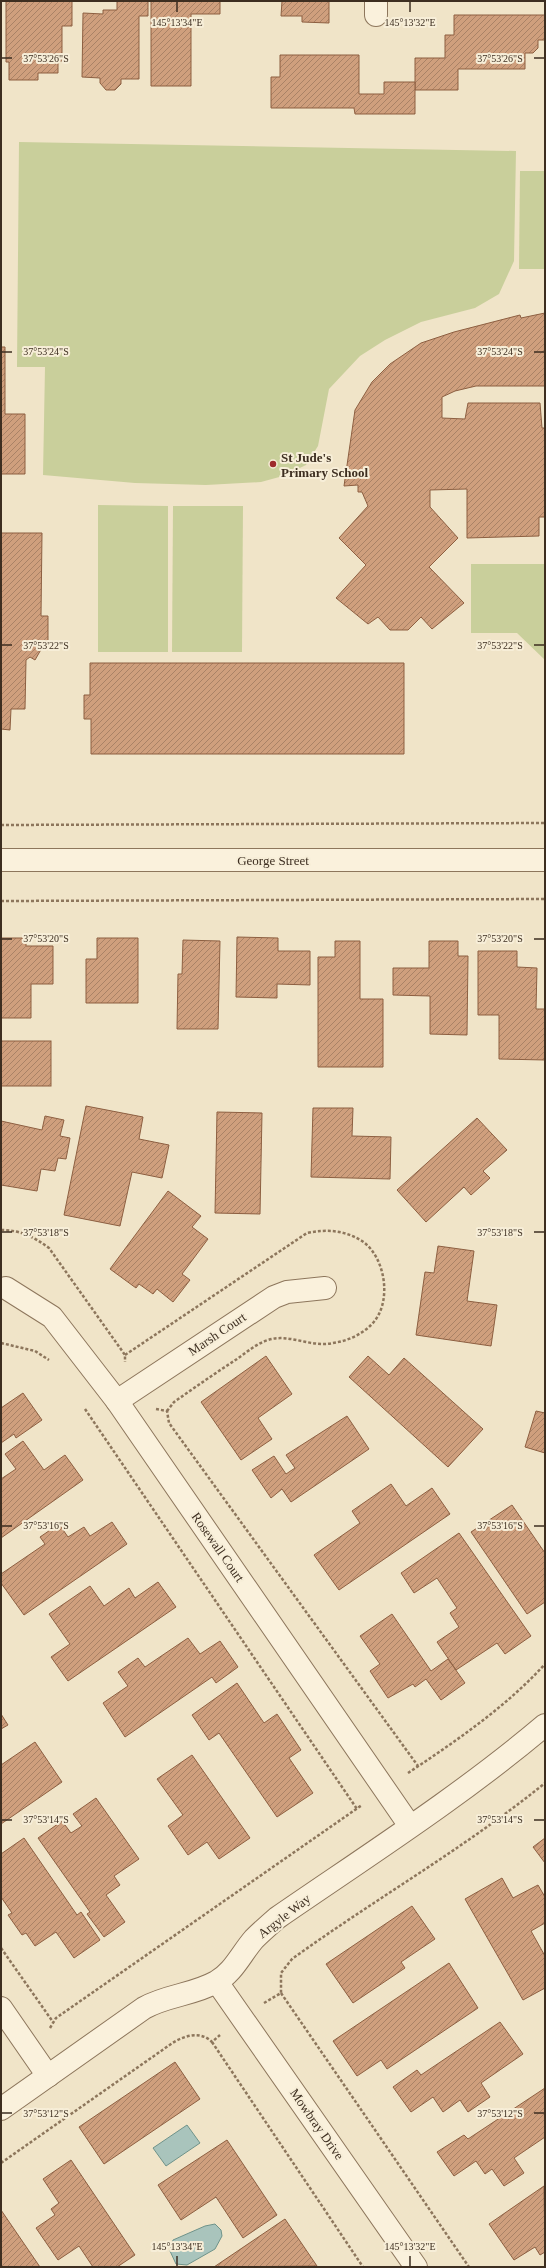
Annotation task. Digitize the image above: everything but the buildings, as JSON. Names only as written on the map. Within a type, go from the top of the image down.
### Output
[{"type":"street","name":"George Street","points":[[1,860],[545,860]]},
{"type":"street","name":"Rosewall Court","points":[[6,1288],[52,1317],[117,1401],[410,1826]]},
{"type":"street","name":"Marsh Court","points":[[117,1401],[274,1296],[288,1292],[325,1288]]},
{"type":"street","name":"Argyle Way","points":[[1,2109],[144,2008],[160,1999],[197,1991],[217,1982],[231,1970],[254,1940],[277,1918],[410,1826],[516,1750],[545,1725]]},
{"type":"street","name":"Mowbray Drive","points":[[217,1982],[416,2267]]},
{"type":"street","points":[[1,2008],[48,2076]]},
{"type":"path","points":[[1,825],[545,823]]},
{"type":"path","points":[[1,901],[545,900]]},
{"type":"path","points":[[1,1230],[16,1230],[34,1237],[49,1248],[125,1355],[125,1366]]},
{"type":"path","points":[[1,1343],[35,1352],[54,1365]]},
{"type":"path","points":[[84,1407],[357,1809]]},
{"type":"path","points":[[151,1408],[167,1411],[169,1423],[418,1766]]},
{"type":"path","points":[[401,1777],[487,1716],[545,1664]]},
{"type":"path","points":[[469,2267],[281,1993],[281,1973],[292,1959],[457,1848],[512,1809],[545,1783]]},
{"type":"path","points":[[50,2032],[52,2022],[368,1802]]},
{"type":"path","points":[[1,1948],[52,2022]]},
{"type":"path","points":[[264,2003],[281,1993]]},
{"type":"path","points":[[212,2042],[222,2034]]},
{"type":"path","points":[[1,2163],[171,2044],[188,2035],[209,2038],[362,2267]]},
{"type":"green space","points":[[19,142],[516,151],[514,261],[499,294],[475,308],[421,322],[385,340],[360,356],[329,389],[318,446],[306,465],[283,476],[261,482],[206,485],[135,483],[43,475],[45,367],[17,367]]},
{"type":"green space","points":[[520,171],[545,171],[545,269],[519,269]]},
{"type":"green space","points":[[98,505],[168,506],[168,652],[98,652]]},
{"type":"green space","points":[[173,506],[243,506],[242,652],[172,652]]},
{"type":"green space","points":[[471,564],[545,564],[545,660],[517,633],[471,633]]},
{"type":"water","points":[[187,2125],[200,2143],[166,2166],[153,2148]]},
{"type":"water","points":[[215,2224],[221,2230],[222,2236],[215,2249],[187,2265],[176,2264],[170,2251],[173,2240],[205,2226]]},
{"type":"place","name":"St Jude's Primary School","points":[[273,464]]}]
